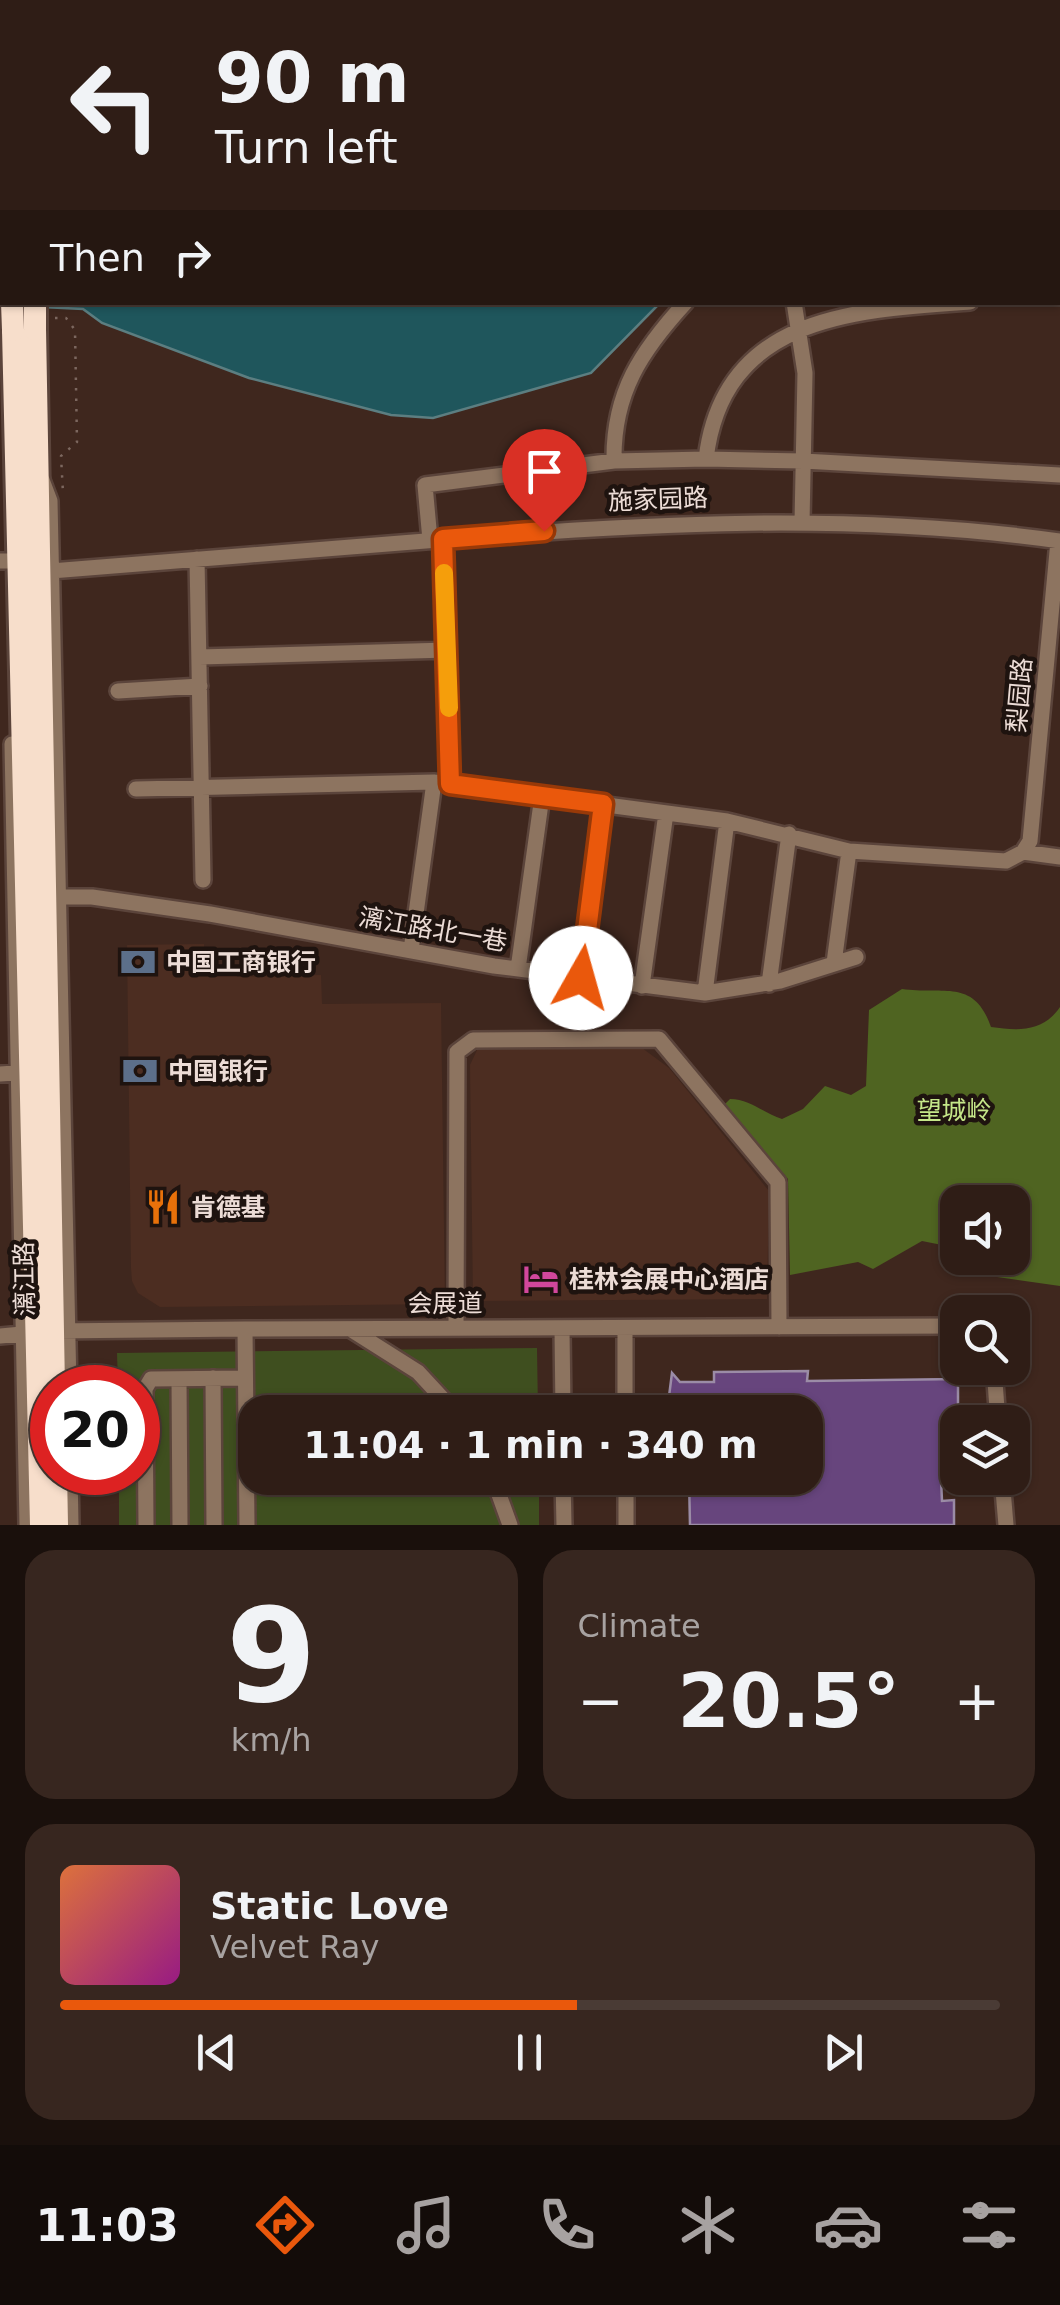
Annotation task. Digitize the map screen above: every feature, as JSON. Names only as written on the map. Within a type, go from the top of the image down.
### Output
[{"type":"highway","name":"漓江路","points":[[33,320],[17,362],[28,467],[24,564],[45,1332],[41,1525]]},
{"type":"highway","name":"漓江路","points":[[45,1332],[50,1365]]},
{"type":"highway","points":[[56,1495],[57,1525]]},
{"type":"street","points":[[614,461],[614,428],[636,366],[650,343],[683,305]]},
{"type":"street","points":[[795,305],[805,373],[802,522]]},
{"type":"street","points":[[706,459],[718,406],[748,361],[771,344],[800,330],[881,310],[937,305]]},
{"type":"street","points":[[411,950],[442,783],[447,650],[437,540],[425,485],[614,461],[706,459],[1060,475]]},
{"type":"street","points":[[28,467],[50,501],[24,564],[6,738],[40,1072]]},
{"type":"street","name":"施家园路","points":[[24,564],[198,559],[672,523],[802,522],[1059,541]]},
{"type":"street","name":"梨园路","points":[[1023,852],[1030,840],[1059,541]]},
{"type":"street","points":[[198,559],[203,880]]},
{"type":"street","points":[[24,564],[58,897],[40,1072]]},
{"type":"street","points":[[199,657],[447,650]]},
{"type":"street","points":[[118,691],[200,686]]},
{"type":"street","points":[[136,789],[442,783],[727,821],[849,852],[1006,861],[1023,852],[1060,857]]},
{"type":"street","points":[[518,969],[542,796]]},
{"type":"street","points":[[581,978],[603,804]]},
{"type":"street","points":[[642,986],[666,813]]},
{"type":"street","points":[[705,993],[727,821]]},
{"type":"street","points":[[770,984],[790,834]]},
{"type":"street","points":[[834,963],[849,852]]},
{"type":"street","name":"漓江路北一巷","points":[[58,897],[92,897],[210,914],[518,969],[705,993],[770,984],[856,957]]},
{"type":"street","points":[[456,1328],[458,1052],[473,1040],[660,1040],[778,1182],[780,1327]]},
{"type":"street","points":[[0,1074],[40,1072]]},
{"type":"street","name":"会展道","points":[[0,1336],[245,1329],[940,1326]]},
{"type":"street","points":[[349,1328],[418,1372],[439,1395]]},
{"type":"street","points":[[562,1328],[563,1395]]},
{"type":"street","points":[[625,1328],[626,1395]]},
{"type":"street","points":[[245,1329],[247,1525]]},
{"type":"street","points":[[45,1332],[59,1365]]},
{"type":"street","points":[[27,1525],[45,1332]]},
{"type":"street","points":[[213,1378],[214,1525]]},
{"type":"street","points":[[146,1525],[145,1388],[151,1380],[245,1378]]},
{"type":"street","points":[[178,1379],[180,1525]]},
{"type":"street","points":[[70,1495],[71,1525]]},
{"type":"street","points":[[499,1495],[510,1525]]},
{"type":"street","points":[[563,1495],[564,1525]]},
{"type":"street","points":[[626,1495],[626,1525]]},
{"type":"street","points":[[1003,1495],[1006,1525]]},
{"type":"path","points":[[33,320],[66,318],[75,330],[77,442],[62,456],[64,494]]},
{"type":"shaded area","points":[[204,944],[204,966],[236,965],[237,977],[321,975],[322,1004],[441,1003],[445,1304],[160,1307],[138,1293],[131,1268],[127,945]]},
{"type":"shaded area","points":[[638,1045],[669,1068],[769,1191],[767,1299],[473,1301],[470,1065],[478,1048]]},
{"type":"green space","name":"望城岭","points":[[902,989],[956,992],[976,1001],[991,1027],[1021,1029],[1046,1021],[1060,1007],[1060,1286],[996,1275],[1030,1275],[1030,1185],[940,1185],[940,1245],[922,1241],[873,1269],[858,1262],[790,1275],[788,1179],[724,1105],[730,1099],[737,1100],[782,1119],[803,1109],[825,1086],[851,1095],[866,1086],[869,1010]]},
{"type":"green space","points":[[537,1348],[538,1395],[238,1395],[238,1495],[539,1495],[539,1525],[119,1525],[119,1495],[160,1495],[160,1365],[117,1365],[117,1353]]},
{"type":"water","points":[[0,305],[658,305],[591,373],[433,418],[391,415],[249,378],[102,323],[83,309]]},
{"type":"building","points":[[808,1371],[807,1381],[940,1379],[940,1385],[958,1385],[958,1405],[940,1405],[940,1495],[942,1501],[954,1500],[954,1525],[690,1525],[689,1495],[823,1495],[823,1395],[669,1395],[672,1373],[680,1382],[714,1382],[714,1372]]},
{"type":"slow traffic","points":[[444,573],[449,708]]},
{"type":"place","name":"中国工商银行","points":[[138,962]]},
{"type":"place","name":"中国银行","points":[[140,1071]]},
{"type":"place","name":"肯德基","points":[[163,1207]]},
{"type":"place","name":"桂林会展中心酒店","points":[[541,1279]]},
{"type":"route","points":[[544,531],[443,539],[450,784],[603,804],[581,978]]}]
